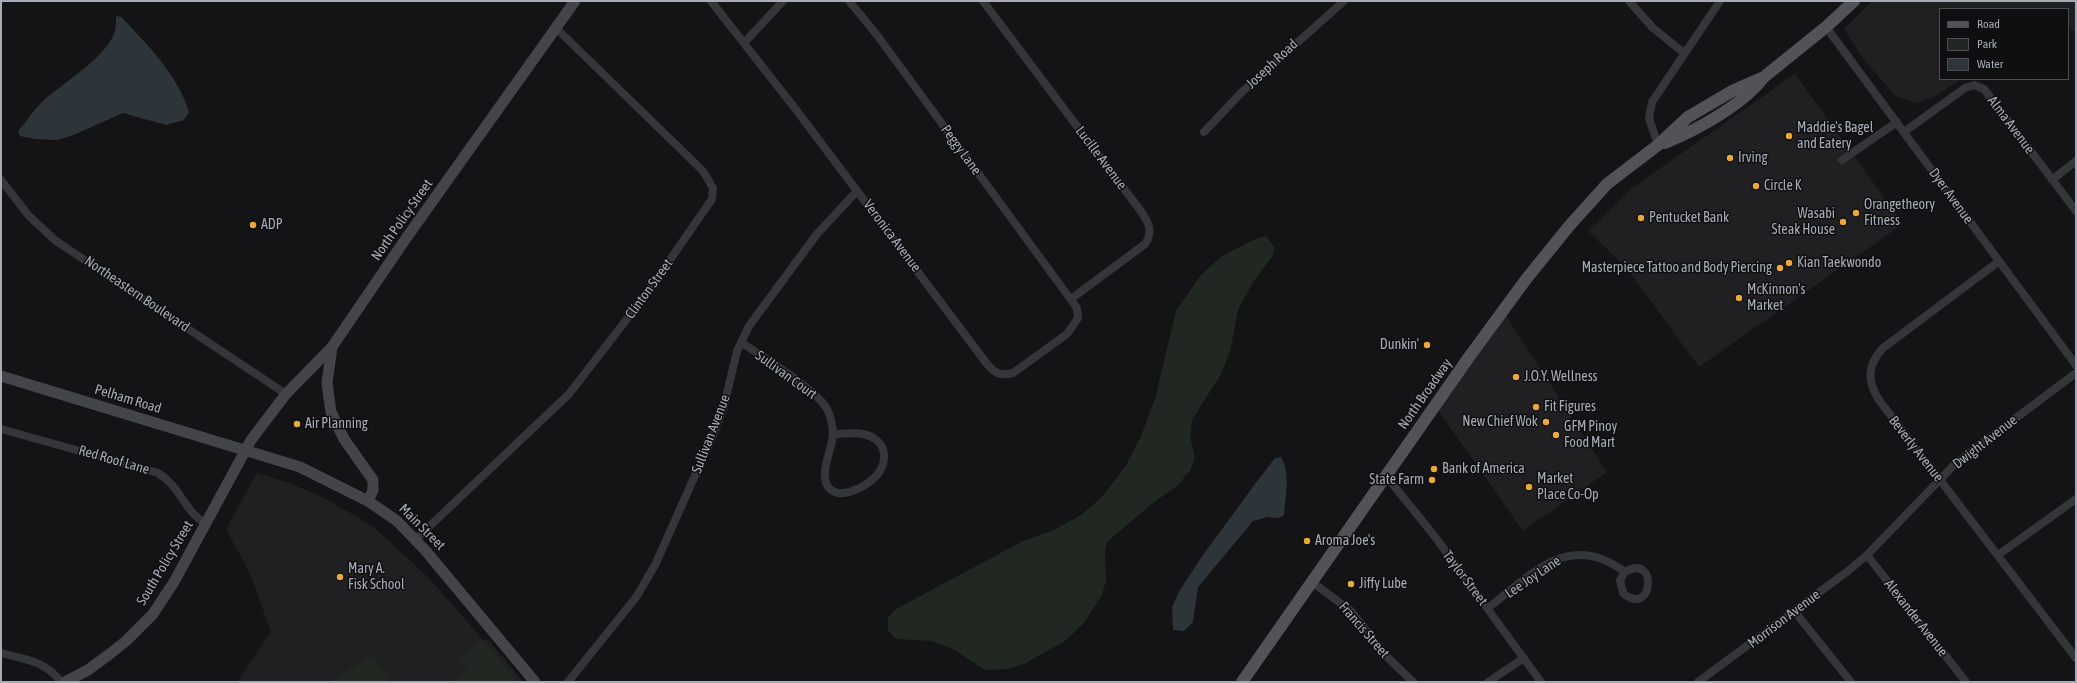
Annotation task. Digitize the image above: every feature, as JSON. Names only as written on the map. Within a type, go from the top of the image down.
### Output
[{"type":"main road","name":"North Broadway","points":[[1242,682],[1503,311],[1570,225],[1607,184],[1658,145],[1688,117],[1734,90],[1764,77],[1826,27],[1854,1]]},
{"type":"street","name":"North Policy Street","points":[[245,451],[286,394],[332,347],[407,238],[557,29],[575,1]]},
{"type":"street","name":"Veronica Avenue","points":[[711,1],[994,372],[1004,376],[1013,373],[1067,334],[1078,318],[1077,308],[1071,299]]},
{"type":"street","points":[[744,43],[782,1]]},
{"type":"street","name":"Peggy Lane","points":[[849,1],[877,35],[1071,299]]},
{"type":"street","name":"Lucille Avenue","points":[[983,1],[1140,210],[1150,226],[1149,238],[1145,244],[1071,299]]},
{"type":"street","name":"Joseph Road","points":[[1204,132],[1242,92],[1344,1]]},
{"type":"street","points":[[1630,1],[1654,28],[1684,53]]},
{"type":"street","points":[[1658,145],[1650,124],[1650,107],[1658,92],[1720,1]]},
{"type":"street","name":"Dyer Avenue","points":[[1826,27],[1998,262],[2076,365]]},
{"type":"street","name":"Clinton Street","points":[[415,540],[569,394],[647,293],[712,199],[713,188],[703,171],[557,29]]},
{"type":"street","name":"Alma Avenue","points":[[1904,132],[1957,93],[1974,85],[1984,89],[2052,180]]},
{"type":"street","points":[[1842,160],[1897,122]]},
{"type":"street","points":[[2076,161],[2052,180],[2076,211]]},
{"type":"street","name":"Northeastern Boulevard","points":[[1,180],[29,216],[56,240],[286,394]]},
{"type":"street","name":"Sullivan Avenue","points":[[568,682],[637,596],[656,563],[714,433],[724,406],[741,342],[749,326],[817,234],[857,191]]},
{"type":"street","name":"Beverly Avenue","points":[[1998,262],[1890,342],[1876,355],[1871,364],[1869,374],[1874,392],[2076,658]]},
{"type":"street","name":"Sullivan Court","points":[[741,342],[818,398],[829,414],[833,434],[825,472],[826,481],[830,489],[837,493],[845,493],[871,481],[884,463],[885,455],[880,444],[871,436],[862,433],[833,434]]},
{"type":"street","points":[[332,347],[327,383],[331,412],[344,439],[373,480],[373,490],[368,500]]},
{"type":"street","name":"Dwight Avenue","points":[[1867,555],[1939,479],[1968,454],[2076,373]]},
{"type":"street","name":"Pelham Road","points":[[1,376],[245,451]]},
{"type":"street","name":"Red Roof Lane","points":[[1,429],[158,473],[171,482],[192,514],[206,524]]},
{"type":"street","name":"Main Street","points":[[245,451],[300,468],[368,500],[396,521],[415,540],[473,606],[535,682]]},
{"type":"street","name":"South Policy Street","points":[[65,682],[88,670],[111,653],[135,633],[153,614],[174,582],[245,451]]},
{"type":"street","name":"Taylor Street","points":[[1386,476],[1488,608],[1541,682]]},
{"type":"street","points":[[1998,555],[2076,500]]},
{"type":"street","name":"Lee Joy Lane","points":[[1488,608],[1537,571],[1562,556],[1578,554],[1594,556],[1607,560],[1625,572]]},
{"type":"street","name":"Morrison Avenue","points":[[1698,682],[1795,612],[1867,555]]},
{"type":"street","name":"Alexander Avenue","points":[[1867,555],[1966,682]]},
{"type":"street","name":"Francis Street","points":[[1312,582],[1350,611],[1384,654],[1413,682]]},
{"type":"street","points":[[1795,612],[1851,682]]},
{"type":"street","points":[[1,652],[40,663],[56,675],[61,682]]},
{"type":"street","points":[[1488,682],[1524,658]]},
{"type":"shaded area","points":[[1872,1],[2076,1],[2076,33],[2069,27],[2069,8],[1939,8],[1939,80],[1960,80],[1936,96],[1918,103],[1896,96],[1864,60],[1844,29]]},
{"type":"shaded area","points":[[1795,74],[1903,224],[1699,367],[1628,270],[1588,231],[1632,188]]},
{"type":"shaded area","points":[[1503,311],[1607,472],[1523,531],[1435,406]]},
{"type":"shaded area","name":"Mary A. Fisk School","points":[[257,473],[286,482],[318,495],[359,518],[378,531],[429,578],[484,641],[488,639],[523,682],[237,682],[271,632],[251,576],[226,529]]},
{"type":"green space","points":[[1266,236],[1275,248],[1272,257],[1253,282],[1238,310],[1230,352],[1221,374],[1192,420],[1190,436],[1195,457],[1190,471],[1185,475],[1181,483],[1153,503],[1107,542],[1105,550],[1106,581],[1102,595],[1084,623],[1065,641],[1024,664],[1007,669],[985,670],[953,649],[931,641],[896,639],[888,630],[888,618],[896,609],[1023,541],[1054,530],[1081,515],[1103,496],[1126,465],[1141,436],[1155,399],[1176,311],[1201,275],[1222,256],[1255,239]]},
{"type":"green space","points":[[483,640],[515,680],[512,682],[452,682],[468,669],[459,659]]},
{"type":"green space","points":[[372,655],[390,682],[330,682]]},
{"type":"water","points":[[116,16],[121,17],[141,38],[170,73],[184,98],[189,112],[184,120],[166,125],[123,113],[71,136],[57,140],[35,139],[20,136],[18,131],[42,102],[83,70],[103,51],[115,31]]},
{"type":"water","points":[[1281,457],[1287,477],[1284,515],[1279,518],[1268,517],[1253,521],[1198,587],[1193,622],[1184,631],[1173,630],[1172,607],[1180,590],[1203,555],[1255,484],[1275,458]]},
{"type":"place","name":"Maddie's Bagel and Eatery","points":[[1789,136]]},
{"type":"place","name":"Irving","points":[[1730,158]]},
{"type":"place","name":"Circle K","points":[[1756,186]]},
{"type":"place","name":"Orangetheory Fitness","points":[[1856,213]]},
{"type":"place","name":"Pentucket Bank","points":[[1641,218]]},
{"type":"place","name":"Wasabi Steak House","points":[[1843,222]]},
{"type":"place","name":"ADP","points":[[253,225]]},
{"type":"place","name":"Kian Taekwondo","points":[[1789,263]]},
{"type":"place","name":"Masterpiece Tattoo and Body Piercing","points":[[1780,268]]},
{"type":"place","name":"McKinnon's Market","points":[[1739,298]]},
{"type":"place","name":"Dunkin'","points":[[1427,345]]},
{"type":"place","name":"J.O.Y. Wellness","points":[[1516,377]]},
{"type":"place","name":"Fit Figures","points":[[1536,407]]},
{"type":"place","name":"New Chief Wok","points":[[1546,422]]},
{"type":"place","name":"Air Planning","points":[[297,424]]},
{"type":"place","name":"GFM Pinoy Food Mart","points":[[1556,435]]},
{"type":"place","name":"Bank of America","points":[[1434,469]]},
{"type":"place","name":"State Farm","points":[[1432,480]]},
{"type":"place","name":"Market Place Co-Op","points":[[1529,487]]},
{"type":"place","name":"Aroma Joe's","points":[[1307,541]]},
{"type":"place","name":"Mary A. Fisk School","points":[[340,577]]},
{"type":"place","name":"Jiffy Lube","points":[[1351,584]]}]
